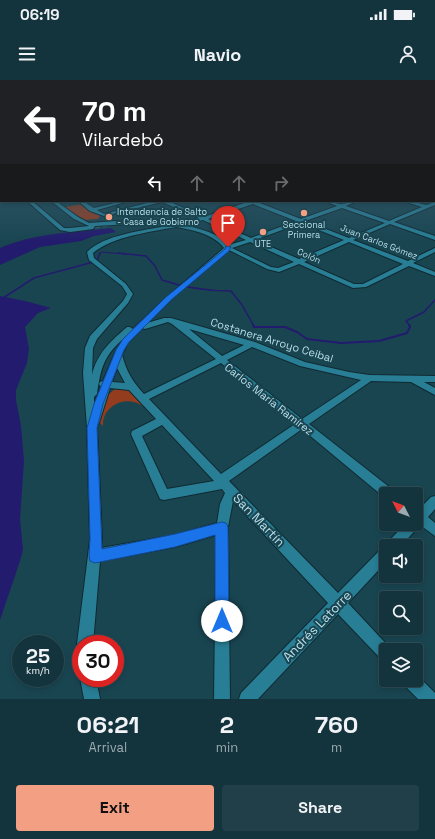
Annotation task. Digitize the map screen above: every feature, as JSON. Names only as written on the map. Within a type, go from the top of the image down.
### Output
[{"type":"street","points":[[30,202],[62,228],[70,230],[95,226]]},
{"type":"street","points":[[81,202],[92,210],[104,215],[157,202]]},
{"type":"street","points":[[92,210],[123,202],[135,208]]},
{"type":"street","name":"Colón","points":[[166,202],[353,286],[359,287],[409,264]]},
{"type":"street","points":[[94,405],[87,373],[90,343],[126,302],[130,294],[124,285],[90,256],[90,252],[97,246],[146,230],[159,230],[177,226],[251,202]]},
{"type":"street","name":"Juan Carlos Gómez","points":[[256,202],[347,240],[435,274]]},
{"type":"street","points":[[330,202],[435,238]]},
{"type":"street","points":[[110,385],[118,355],[125,340],[227,248],[352,202]]},
{"type":"street","points":[[408,202],[435,210]]},
{"type":"street","points":[[53,203],[85,223],[110,224],[132,222],[177,226],[215,237],[223,241],[227,248],[269,268],[280,270],[435,203]]},
{"type":"street","points":[[36,207],[42,205]]},
{"type":"street","points":[[125,223],[138,225],[146,230]]},
{"type":"street","points":[[409,264],[435,250]]},
{"type":"street","points":[[86,635],[96,539],[92,428],[94,380],[98,365],[105,350],[160,304],[172,296]]},
{"type":"street","points":[[145,327],[162,320],[175,322]]},
{"type":"street","name":"Costanera Arroyo Ceibal","points":[[175,322],[252,344],[303,364],[369,378],[413,380],[435,379]]},
{"type":"street","name":"Carlos María Ramírez","points":[[175,322],[220,360],[380,487]]},
{"type":"street","points":[[144,398],[252,344]]},
{"type":"street","name":"San Martín","points":[[118,355],[122,371],[132,387],[379,647]]},
{"type":"street","points":[[94,405],[122,371]]},
{"type":"street","points":[[87,373],[94,380],[110,385],[132,387]]},
{"type":"street","points":[[164,419],[136,434],[164,494],[226,485],[303,425],[369,378]]},
{"type":"street","points":[[413,380],[435,392]]},
{"type":"street","points":[[222,699],[222,527],[226,504],[226,485]]},
{"type":"street","points":[[423,512],[435,501]]},
{"type":"street","points":[[423,523],[435,530]]},
{"type":"street","points":[[95,556],[175,540],[222,527]]},
{"type":"street","points":[[399,539],[406,531]]},
{"type":"street","name":"Andrés Latorre","points":[[247,699],[379,561]]},
{"type":"street","points":[[90,687],[92,699]]},
{"type":"street","points":[[418,687],[429,699]]},
{"type":"shaded area","points":[[82,204],[100,216],[98,219],[84,220],[65,207]]},
{"type":"shaded area","points":[[111,228],[116,232],[94,236],[81,241],[40,247],[0,265],[0,248],[13,243],[41,236]]},
{"type":"shaded area","points":[[0,296],[51,308],[38,313],[25,327],[29,349],[27,363],[16,390],[24,461],[20,519],[23,550],[0,620]]},
{"type":"shaded area","points":[[117,388],[129,388],[149,410],[134,402],[122,402],[112,406],[108,410],[103,420],[103,426],[98,421],[102,407],[109,394]]},
{"type":"waterway","points":[[100,254],[101,252],[125,254]]},
{"type":"waterway","points":[[0,300],[34,278],[97,261],[100,253]]},
{"type":"waterway","points":[[118,253],[146,256],[155,266],[162,280],[196,288],[231,291],[242,305],[254,326]]},
{"type":"waterway","points":[[410,326],[406,321],[424,312],[435,300]]},
{"type":"waterway","points":[[253,325],[254,327],[285,327],[297,332],[307,339],[341,343],[379,341],[407,333],[410,327],[409,325]]},
{"type":"tunnel","points":[[95,226],[111,224]]},
{"type":"place","name":"Seccional Primera","points":[[304,213]]},
{"type":"place","name":"Intendencia de Salto - Casa de Gobierno","points":[[109,217]]},
{"type":"place","name":"UTE","points":[[263,232]]},
{"type":"route","points":[[222,621],[222,527],[175,540],[95,556],[96,539],[92,428],[99,404],[125,340],[169,298],[227,250],[228,247]]}]
